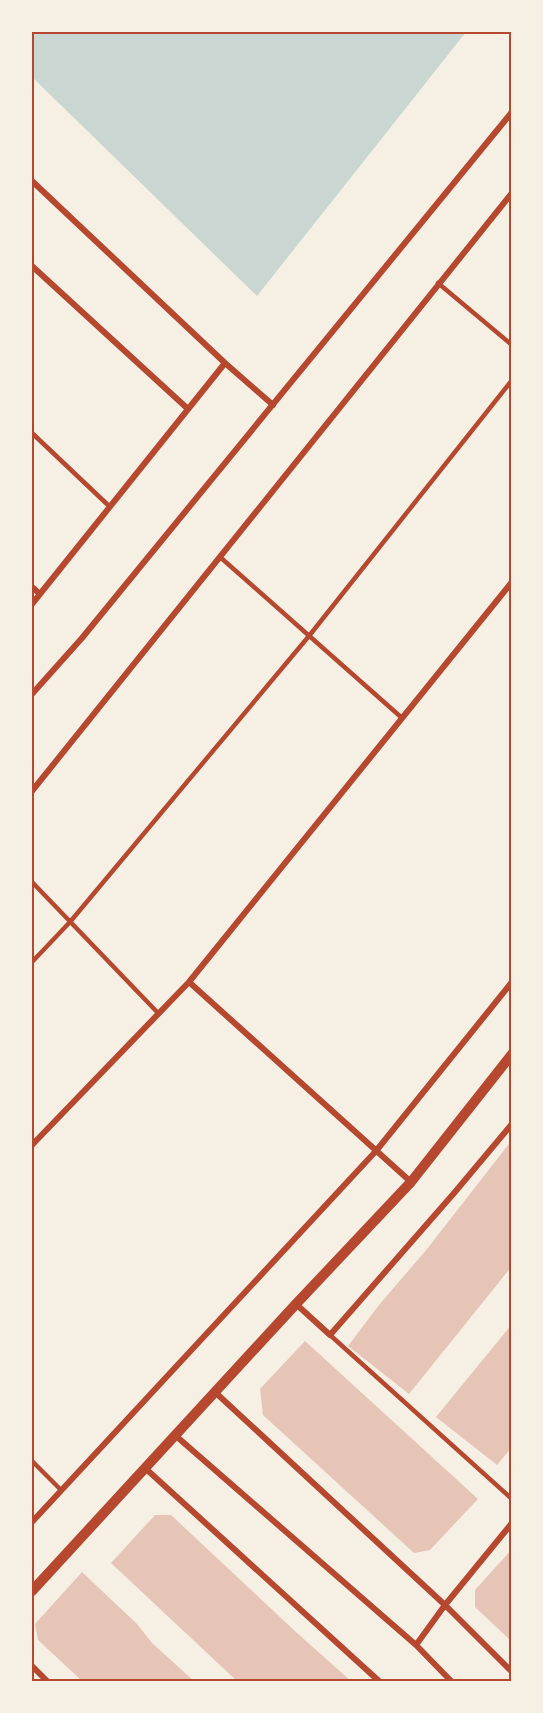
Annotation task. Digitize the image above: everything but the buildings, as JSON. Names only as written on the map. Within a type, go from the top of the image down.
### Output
[{"type":"street","points":[[32,694],[82,638],[512,112]]},
{"type":"street","points":[[32,181],[225,363],[273,405]]},
{"type":"street","points":[[32,791],[512,193]]},
{"type":"street","points":[[32,266],[188,409]]},
{"type":"street","points":[[32,604],[225,363]]},
{"type":"street","points":[[32,1145],[189,982],[512,582]]},
{"type":"street","points":[[32,587],[40,594]]},
{"type":"street","points":[[189,982],[411,1182]]},
{"type":"street","points":[[32,1522],[376,1151],[512,982]]},
{"type":"street","points":[[32,1591],[411,1182],[512,1054]]},
{"type":"street","points":[[296,1304],[330,1335],[512,1124]]},
{"type":"street","points":[[216,1393],[445,1605],[512,1672]]},
{"type":"street","points":[[176,1436],[416,1645],[452,1682]]},
{"type":"street","points":[[145,1468],[380,1682]]},
{"type":"street","points":[[416,1645],[445,1605],[512,1523]]},
{"type":"street","points":[[32,1666],[48,1682]]},
{"type":"lane","points":[[438,283],[512,345]]},
{"type":"lane","points":[[32,962],[70,922],[309,636],[512,380]]},
{"type":"lane","points":[[32,433],[109,506]]},
{"type":"lane","points":[[220,557],[402,718]]},
{"type":"lane","points":[[32,882],[158,1013]]},
{"type":"lane","points":[[330,1335],[512,1499]]},
{"type":"lane","points":[[32,1461],[62,1490]]},
{"type":"shaded area","points":[[32,32],[466,32],[257,296],[32,77]]}]
